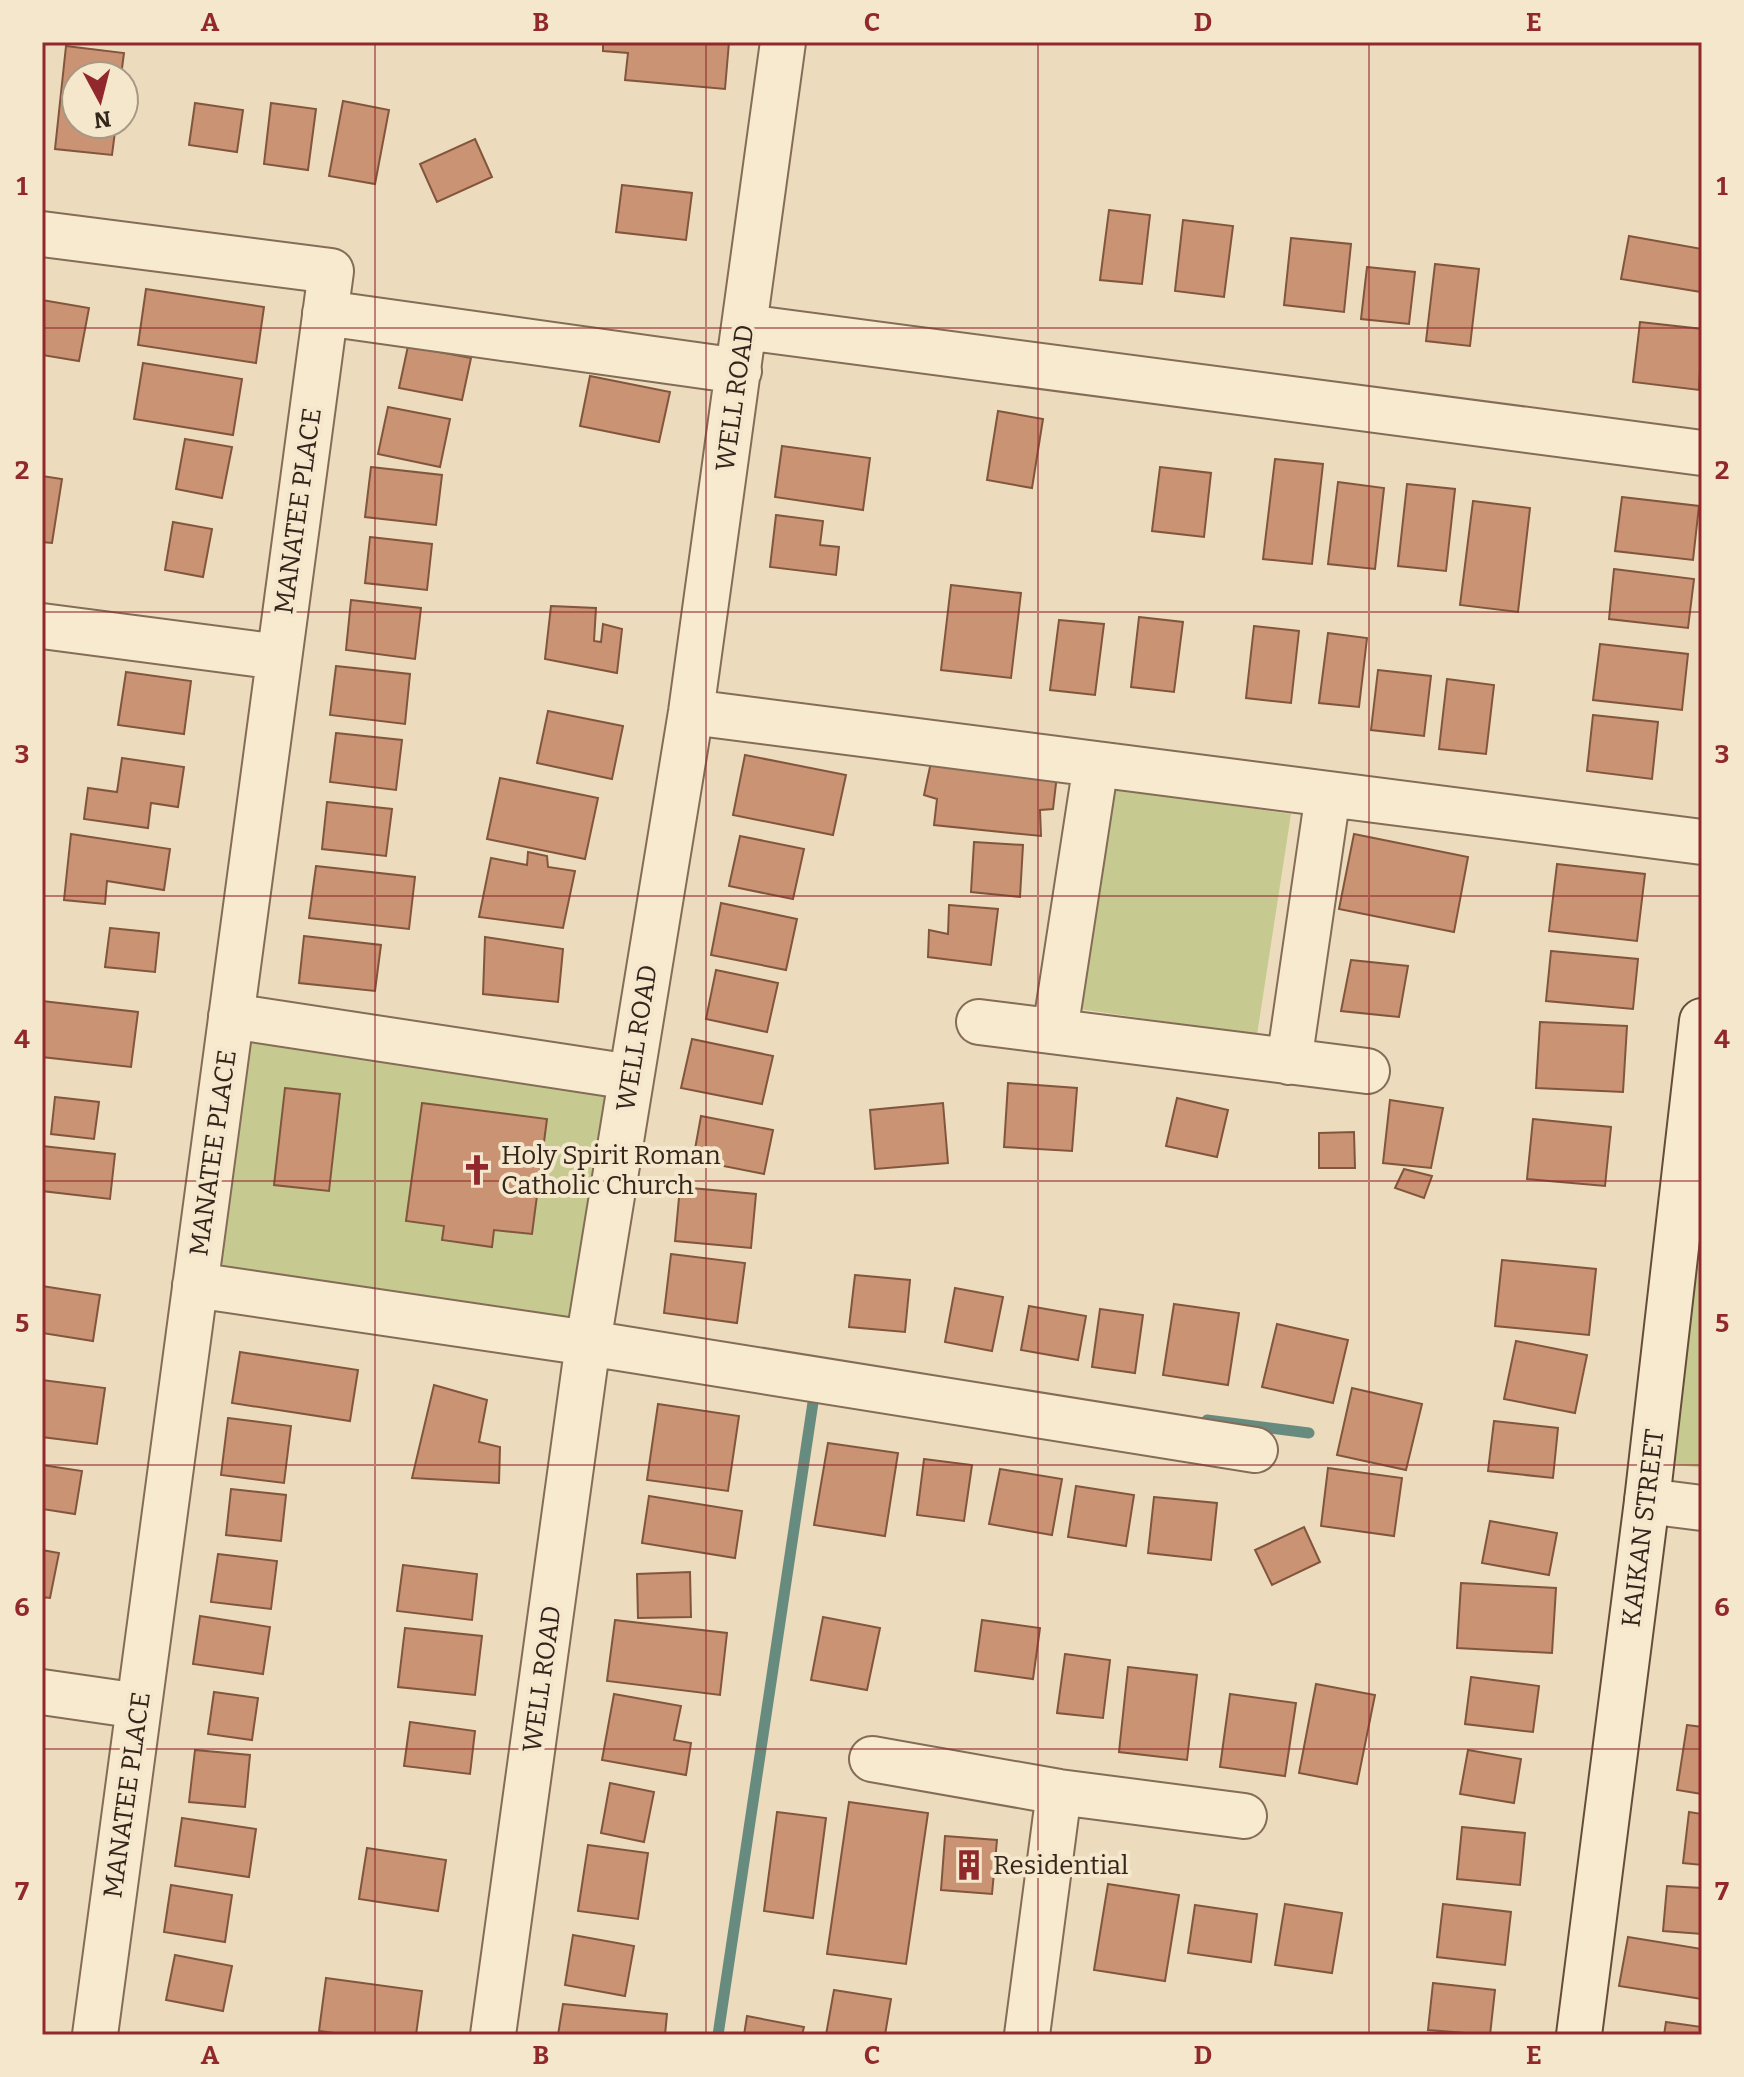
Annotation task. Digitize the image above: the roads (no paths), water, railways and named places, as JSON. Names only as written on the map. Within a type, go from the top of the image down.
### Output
[{"type":"street","name":"WELL ROAD","points":[[493,2035],[588,1343],[691,712],[783,42]]},
{"type":"street","name":"MANATEE PLACE","points":[[42,234],[331,271],[95,2035]]},
{"type":"street","points":[[325,313],[739,371]]},
{"type":"street","points":[[745,327],[1702,453]]},
{"type":"street","points":[[42,626],[279,657]]},
{"type":"street","points":[[691,712],[1702,842]]},
{"type":"street","points":[[1055,1031],[1096,764]]},
{"type":"street","points":[[1289,1062],[1328,794]]},
{"type":"street","points":[[231,1016],[631,1077]]},
{"type":"street","name":"KAIKAN STREET","points":[[1579,2035],[1647,1501],[1690,1245],[1702,1021]]},
{"type":"street","points":[[979,1022],[1367,1071]]},
{"type":"street","points":[[195,1285],[588,1343],[1255,1450]]},
{"type":"street","points":[[1647,1501],[1702,1508]]},
{"type":"street","points":[[42,1692],[139,1706]]},
{"type":"street","points":[[872,1759],[1059,1792],[1244,1816]]},
{"type":"street","points":[[1027,2035],[1059,1792]]},
{"type":"waterway","points":[[718,2035],[815,1389]]},
{"type":"waterway","points":[[1207,1420],[1309,1433]]},
{"type":"place","name":"Holy Spirit Roman Catholic Church","points":[[477,1170]]},
{"type":"place","name":"Residential","points":[[969,1865]]}]
